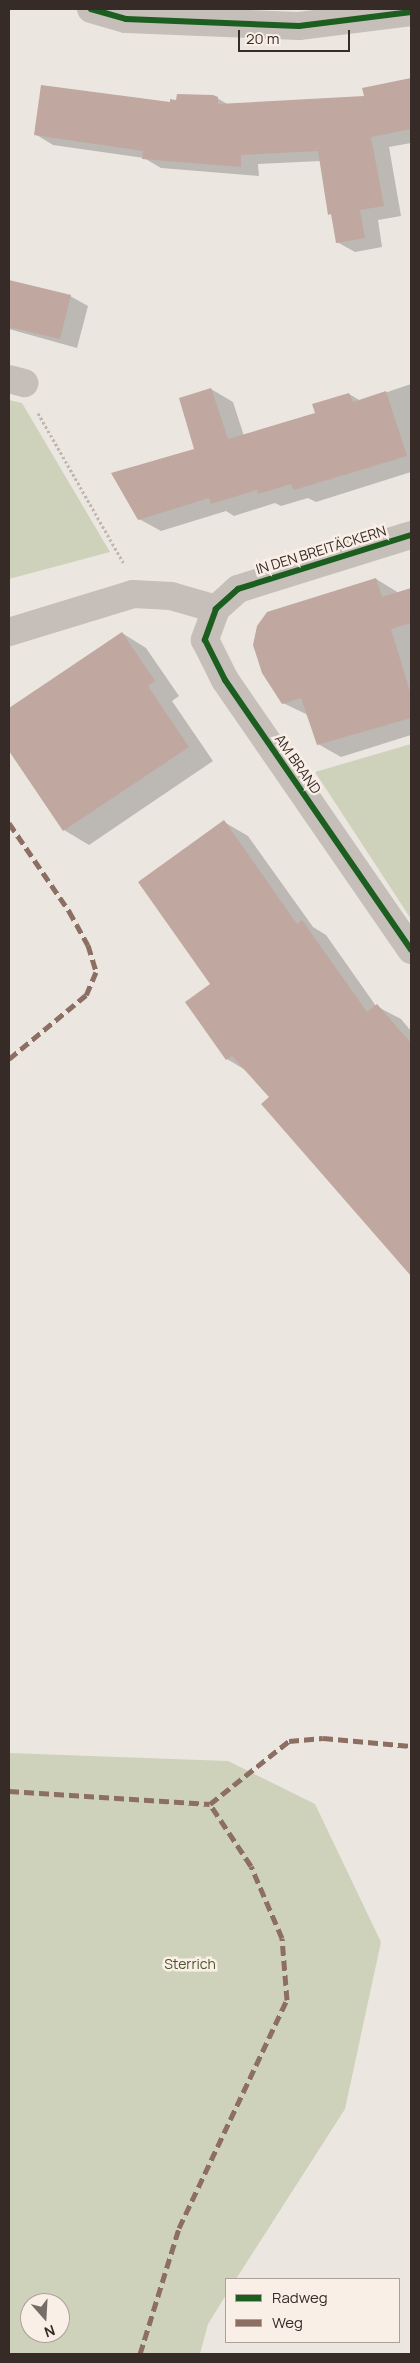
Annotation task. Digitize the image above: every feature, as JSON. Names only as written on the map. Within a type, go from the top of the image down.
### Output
[{"type":"street","points":[[91,9],[126,19],[299,26],[411,12]]},
{"type":"street","name":"IN DEN BREITÄCKERN","points":[[238,589],[411,535]]},
{"type":"street","name":"AM BRAND","points":[[238,589],[216,609],[205,640],[224,680],[411,950]]},
{"type":"street","points":[[9,632],[133,594],[171,596],[216,609]]},
{"type":"path","points":[[17,381],[142,595]]},
{"type":"green space","points":[[9,400],[22,403],[110,552],[9,579]]},
{"type":"green space","points":[[411,744],[411,919],[315,772]]},
{"type":"green space","name":"Sterrich","points":[[9,1753],[228,1761],[315,1804],[381,1942],[345,2109],[237,2278],[225,2278],[225,2297],[208,2324],[200,2354],[9,2354]]},
{"type":"building","points":[[411,78],[411,129],[371,137],[384,206],[360,210],[365,238],[336,243],[331,214],[328,215],[318,151],[241,155],[241,167],[142,159],[143,151],[34,135],[41,85],[170,102],[170,99],[176,100],[177,94],[213,95],[218,97],[218,104],[364,96],[362,88]]},
{"type":"building","points":[[9,280],[71,295],[60,339],[9,327]]},
{"type":"building","points":[[211,388],[228,439],[315,413],[312,404],[349,393],[353,402],[386,391],[407,456],[294,490],[291,484],[258,494],[257,490],[211,504],[209,498],[138,520],[111,473],[194,449],[179,398]]},
{"type":"building","points":[[376,578],[382,597],[411,588],[411,623],[391,629],[411,695],[411,718],[317,745],[301,698],[282,704],[262,673],[253,645],[257,626],[267,612]]},
{"type":"building","points":[[122,632],[155,681],[148,686],[189,747],[63,831],[9,751],[9,708]]},
{"type":"building","points":[[224,820],[297,924],[302,920],[367,1012],[377,1004],[411,1043],[411,1276],[261,1104],[269,1097],[232,1056],[226,1060],[185,1002],[210,984],[138,882]]},
{"type":"marked path","points":[[9,823],[69,911],[88,945],[96,972],[86,995],[9,1059]]},
{"type":"marked path","points":[[9,1791],[210,1804],[289,1741],[323,1738],[411,1746]]},
{"type":"marked path","points":[[140,2354],[179,2228],[287,2000],[282,1938],[251,1866],[210,1804]]},
{"type":"cycle path","points":[[91,9],[126,19],[299,26],[411,12]]},
{"type":"cycle path","points":[[411,535],[238,589],[216,609],[205,640],[225,680],[411,950]]}]
